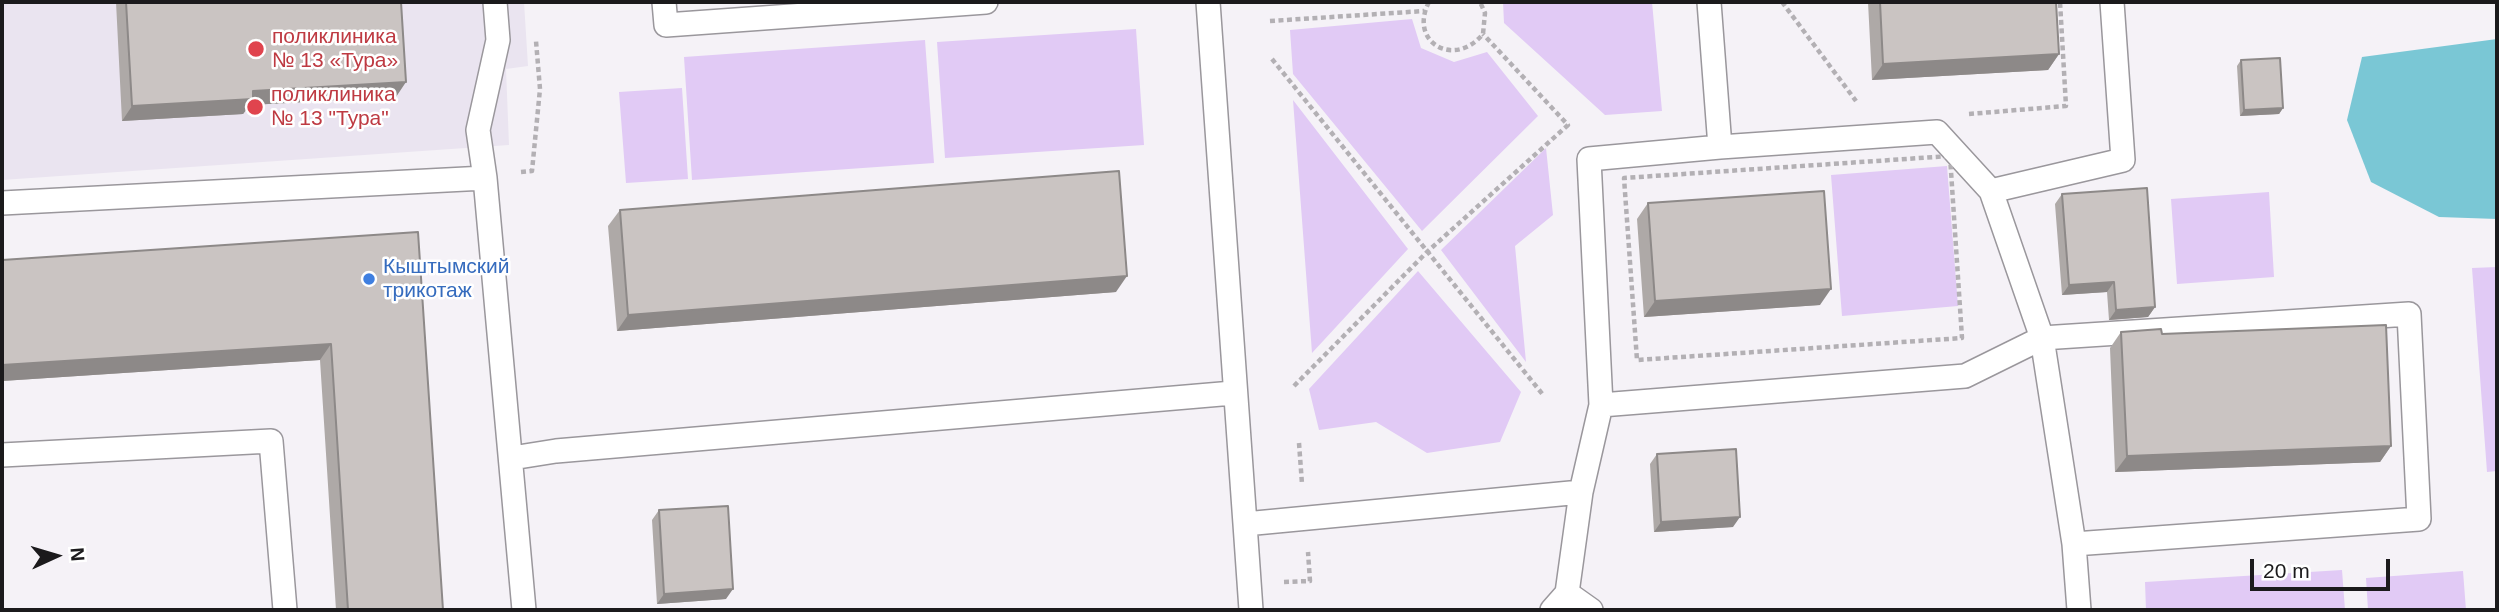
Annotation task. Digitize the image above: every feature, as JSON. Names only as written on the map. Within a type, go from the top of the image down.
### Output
[{"type":"lane","points":[[495,2],[498,40],[478,130],[512,457],[524,610]]},
{"type":"lane","points":[[664,2],[666,25],[986,2]]},
{"type":"lane","points":[[1208,2],[1233,393],[1251,610]]},
{"type":"lane","points":[[1709,2],[1720,147]]},
{"type":"lane","points":[[1991,191],[2123,160],[2112,2]]},
{"type":"lane","points":[[1552,610],[1567,593],[1581,492],[1601,405],[1589,159],[1937,132],[1991,191],[2042,338],[2074,544],[2079,610]]},
{"type":"lane","points":[[2,203],[485,178]]},
{"type":"lane","points":[[1601,405],[1965,376],[2042,338],[2409,314],[2419,519],[2074,544]]},
{"type":"lane","points":[[512,457],[1233,393]]},
{"type":"lane","points":[[2,455],[271,441],[285,610]]},
{"type":"lane","points":[[1245,524],[1581,492]]},
{"type":"lane","points":[[1567,593],[1591,610]]},
{"type":"path","points":[[1429,2],[1424,11],[1424,30],[1429,39],[1446,51],[1467,49],[1483,34],[1485,13],[1480,2]]},
{"type":"path","points":[[1782,2],[1864,112]]},
{"type":"path","points":[[1955,116],[2066,106],[2060,2]]},
{"type":"path","points":[[1270,21],[1424,11]]},
{"type":"path","points":[[1294,386],[1427,252],[1568,125],[1483,34]]},
{"type":"path","points":[[485,178],[532,171],[540,89],[536,39]]},
{"type":"path","points":[[1272,59],[1544,396]]},
{"type":"path","points":[[1950,156],[1962,338],[1637,360],[1624,178],[1950,156]]},
{"type":"shaded area","name":"поликлиника № 13 \"Тура\"","points":[[2,2],[524,2],[528,66],[506,69],[509,145],[2,180]]},
{"type":"shaded area","points":[[1503,2],[1652,2],[1662,111],[1605,115],[1504,23]]},
{"type":"shaded area","points":[[1412,19],[1421,48],[1454,62],[1487,52],[1538,116],[1422,231],[1293,74],[1290,30]]},
{"type":"shaded area","points":[[1136,29],[1144,145],[945,158],[937,42]]},
{"type":"shaded area","points":[[925,40],[934,163],[692,180],[684,57]]},
{"type":"shaded area","points":[[682,88],[688,179],[626,183],[619,92]]},
{"type":"shaded area","points":[[1293,100],[1408,249],[1312,353]]},
{"type":"shaded area","points":[[1546,148],[1553,215],[1515,246],[1526,362],[1441,250]]},
{"type":"shaded area","points":[[1947,166],[1958,306],[1842,316],[1831,175]]},
{"type":"shaded area","points":[[2269,192],[2274,277],[2177,284],[2171,199]]},
{"type":"shaded area","points":[[2497,267],[2497,471],[2487,472],[2472,268]]},
{"type":"shaded area","points":[[1418,271],[1521,392],[1500,442],[1427,453],[1376,422],[1319,430],[1309,389]]},
{"type":"shaded area","points":[[2342,570],[2345,610],[2146,610],[2145,582]]},
{"type":"shaded area","points":[[2463,571],[2466,610],[2368,610],[2366,578]]},
{"type":"water","points":[[2497,39],[2497,219],[2439,217],[2371,182],[2347,120],[2362,57]]},
{"type":"building","name":"поликлиника № 13 «Тура»","points":[[126,2],[401,2],[406,82],[253,91],[253,99],[132,106]]},
{"type":"building","points":[[1880,2],[2056,2],[2059,54],[1883,64]]},
{"type":"building","points":[[2280,58],[2283,108],[2244,110],[2241,60]]},
{"type":"building","points":[[1119,171],[1127,276],[628,315],[620,210]]},
{"type":"building","points":[[2147,188],[2155,307],[2116,310],[2114,282],[2069,285],[2062,194]]},
{"type":"building","points":[[1824,191],[1831,289],[1655,301],[1648,203]]},
{"type":"building","points":[[418,232],[443,610],[348,610],[331,344],[2,365],[2,260]]},
{"type":"building","points":[[2386,325],[2391,446],[2127,456],[2121,332],[2161,329],[2162,334]]},
{"type":"building","points":[[1736,449],[1740,517],[1661,522],[1657,454]]},
{"type":"building","points":[[728,506],[733,589],[664,594],[659,510]]},
{"type":"place","name":"поликлиника № 13 «Тура»","points":[[256,49]]},
{"type":"place","name":"поликлиника № 13 \"Тура\"","points":[[255,107]]},
{"type":"place","name":"Кыштымский трикотаж","points":[[369,279]]}]
